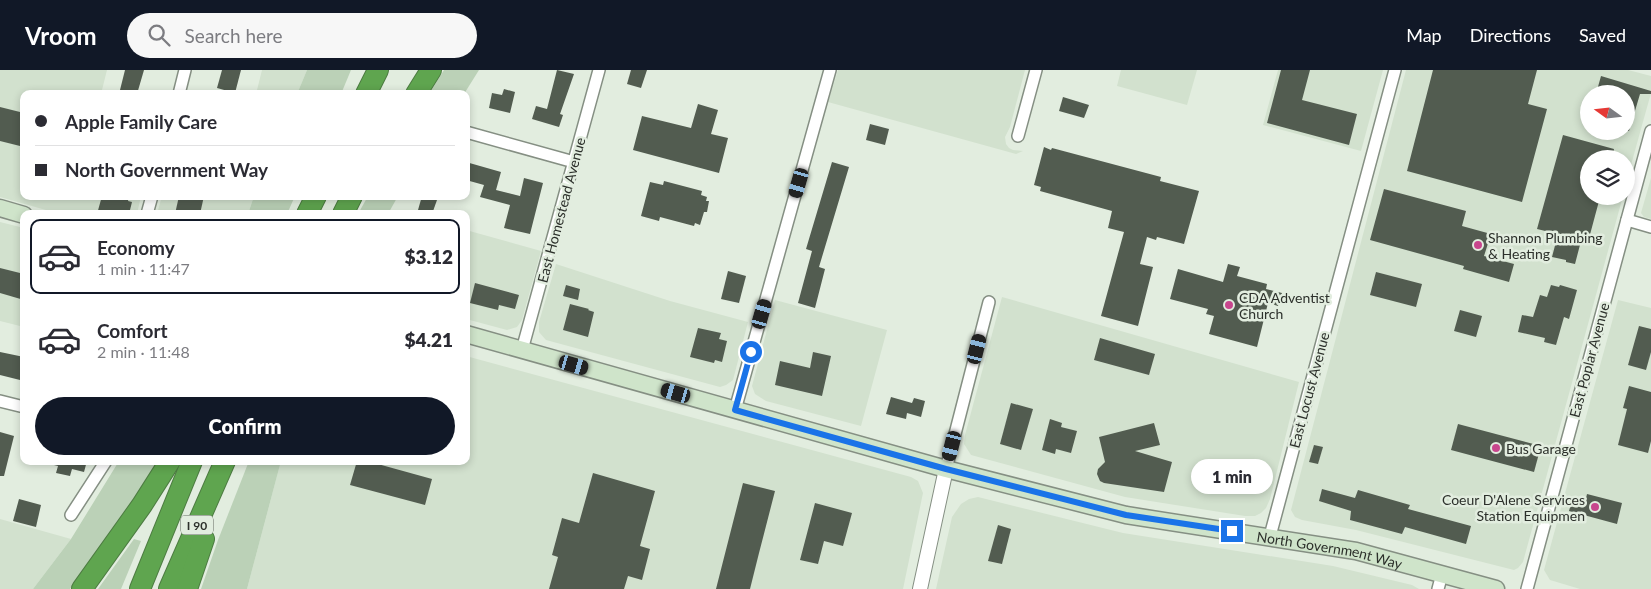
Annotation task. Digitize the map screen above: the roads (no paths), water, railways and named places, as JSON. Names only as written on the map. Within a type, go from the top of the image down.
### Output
[{"type":"highway","points":[[362,90],[369,70]]},
{"type":"highway","points":[[368,90],[378,70]]},
{"type":"highway","points":[[404,90],[414,70]]},
{"type":"highway","points":[[418,90],[430,70]]},
{"type":"highway","points":[[82,589],[142,505],[167,465]]},
{"type":"highway","name":"I 90","points":[[140,589],[190,465]]},
{"type":"highway","name":"I 90","points":[[169,589],[223,465]]},
{"type":"highway","name":"I 90","points":[[187,589],[230,465]]},
{"type":"main road","points":[[0,208],[20,214]]},
{"type":"main road","name":"North Government Way","points":[[470,335],[946,469],[1126,515],[1270,536],[1356,551],[1440,582],[1496,589]]},
{"type":"street","points":[[180,90],[185,70]]},
{"type":"street","name":"East Homestead Avenue","points":[[522,350],[599,70]]},
{"type":"street","points":[[735,410],[830,70]]},
{"type":"street","points":[[1018,136],[1036,70]]},
{"type":"street","name":"East Locust Avenue","points":[[1270,536],[1395,70]]},
{"type":"street","name":"East Poplar Avenue","points":[[1527,589],[1651,131]]},
{"type":"street","points":[[470,133],[574,162]]},
{"type":"street","points":[[1627,220],[1651,227]]},
{"type":"street","points":[[920,589],[946,469],[989,302]]},
{"type":"street","points":[[0,401],[20,406]]},
{"type":"street","points":[[71,515],[103,465]]},
{"type":"place","name":"Shannon Plumbing & Heating","points":[[1478,245]]},
{"type":"place","name":"CDA Adventist Church","points":[[1229,305]]},
{"type":"place","name":"Bus Garage","points":[[1496,448]]},
{"type":"place","name":"Coeur D'Alene Services Station Equipmen","points":[[1595,507]]}]
